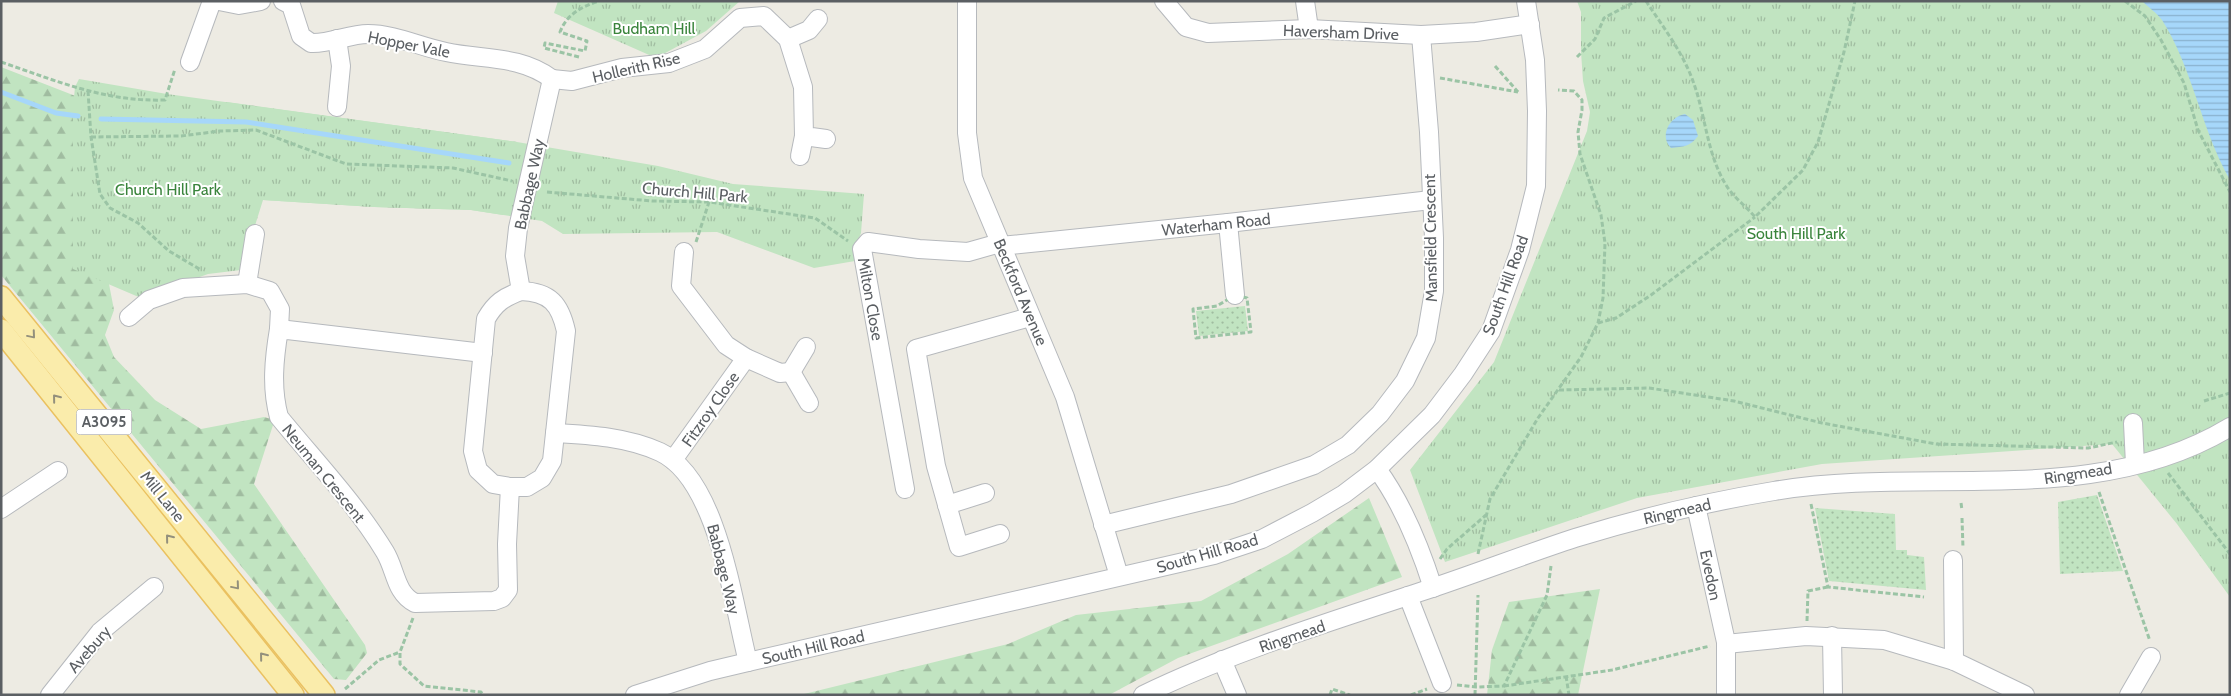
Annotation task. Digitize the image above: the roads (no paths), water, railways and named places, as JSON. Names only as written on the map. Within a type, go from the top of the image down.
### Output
[{"type":"main road","name":"Mill Lane","points":[[1,297],[324,695]]},
{"type":"main road","name":"Mill Lane","points":[[1,330],[293,695]]},
{"type":"street","points":[[190,62],[212,1]]},
{"type":"street","points":[[219,1],[239,5],[261,1]]},
{"type":"street","name":"Beckford Avenue","points":[[967,1],[967,133],[973,178],[1065,397],[1119,576]]},
{"type":"street","name":"Haversham Drive","points":[[1164,1],[1186,27],[1208,33],[1309,30],[1421,35],[1476,32],[1530,24]]},
{"type":"street","points":[[1305,1],[1309,30]]},
{"type":"street","name":"South Hill Road","points":[[635,695],[710,671],[1214,555],[1262,539],[1312,513],[1344,494],[1377,469],[1432,415],[1463,374],[1491,330],[1520,250],[1536,186],[1537,111],[1535,60],[1526,1]]},
{"type":"street","name":"Hopper Vale","points":[[286,2],[294,10],[298,28],[304,39],[317,43],[368,34],[378,35],[447,53],[515,61],[540,70],[552,79]]},
{"type":"street","name":"Hollerith Rise","points":[[552,79],[572,81],[622,68],[669,63],[705,48],[740,18],[764,16],[788,39],[803,87],[804,136],[800,156]]},
{"type":"street","points":[[788,39],[809,30],[818,19]]},
{"type":"street","name":"Mansfield Crescent","points":[[1103,525],[1231,494],[1314,465],[1348,444],[1380,414],[1405,381],[1426,338],[1434,291],[1434,238],[1421,35]]},
{"type":"street","points":[[337,39],[341,66],[337,107]]},
{"type":"street","name":"Babbage Way","points":[[521,291],[515,256],[518,228],[552,79]]},
{"type":"street","points":[[804,136],[826,139]]},
{"type":"street","name":"Waterham Road","points":[[1000,244],[1228,223],[1431,200]]},
{"type":"street","points":[[1228,223],[1235,295]]},
{"type":"street","points":[[247,284],[255,234]]},
{"type":"street","name":"Milton Close","points":[[905,489],[862,249],[868,242],[919,249],[968,252],[1000,244]]},
{"type":"street","name":"Fitzroy Close","points":[[690,249],[681,286],[726,345],[746,358],[780,373],[791,372]]},
{"type":"street","name":"Neuman Crescent","points":[[129,317],[149,300],[183,288],[247,284],[270,291],[280,309],[273,364],[275,404],[279,417],[364,521],[386,554],[401,592],[415,603],[494,601],[502,598],[508,590],[507,544],[510,487]]},
{"type":"street","points":[[521,291],[536,291],[552,300],[562,313],[566,331],[552,461],[542,478],[527,488],[493,484],[478,470],[473,451],[483,353],[486,319],[493,306],[506,296],[521,291]]},
{"type":"street","points":[[1000,534],[958,547],[936,466],[916,349],[1030,317]]},
{"type":"street","points":[[278,330],[483,353]]},
{"type":"street","points":[[806,347],[791,372],[809,403]]},
{"type":"street","name":"Fitzroy Close","points":[[673,460],[746,358]]},
{"type":"street","points":[[2133,432],[2135,464]]},
{"type":"street","name":"Babbage Way","points":[[555,433],[617,438],[660,452],[673,460],[702,495],[716,529],[748,662]]},
{"type":"street","name":"Ringmead","points":[[1143,695],[1222,660],[1575,538],[1654,516],[1776,490],[1825,485],[2040,480],[2091,473],[2167,457],[2227,434]]},
{"type":"street","points":[[1377,469],[1394,495],[1438,586]]},
{"type":"street","points":[[1,508],[58,470]]},
{"type":"street","points":[[947,505],[985,493]]},
{"type":"street","name":"Evedon","points":[[1696,506],[1726,643],[1726,695]]},
{"type":"street","points":[[1953,560],[1954,661]]},
{"type":"street","name":"Avebury","points":[[50,695],[100,632],[154,587]]},
{"type":"street","points":[[1408,596],[1442,683]]},
{"type":"street","points":[[1726,643],[1806,636],[1884,640],[1954,661],[2025,695]]},
{"type":"street","points":[[1832,636],[1833,695]]},
{"type":"street","points":[[2129,695],[2151,657]]},
{"type":"street","points":[[1222,660],[1237,695]]},
{"type":"water","points":[[2142,1],[2230,1],[2230,180],[2220,160],[2173,39],[2160,17]]},
{"type":"water","points":[[1685,114],[1693,120],[1698,136],[1693,142],[1671,148],[1666,138],[1670,123]]},
{"type":"waterway","points":[[1,92],[56,113],[78,116]]},
{"type":"waterway","points":[[101,119],[246,122],[509,163]]},
{"type":"park label","name":"Budham Hill","points":[[654,28]]},
{"type":"park label","name":"Church Hill Park","points":[[168,189]]},
{"type":"park label","name":"South Hill Park","points":[[1796,233]]}]
